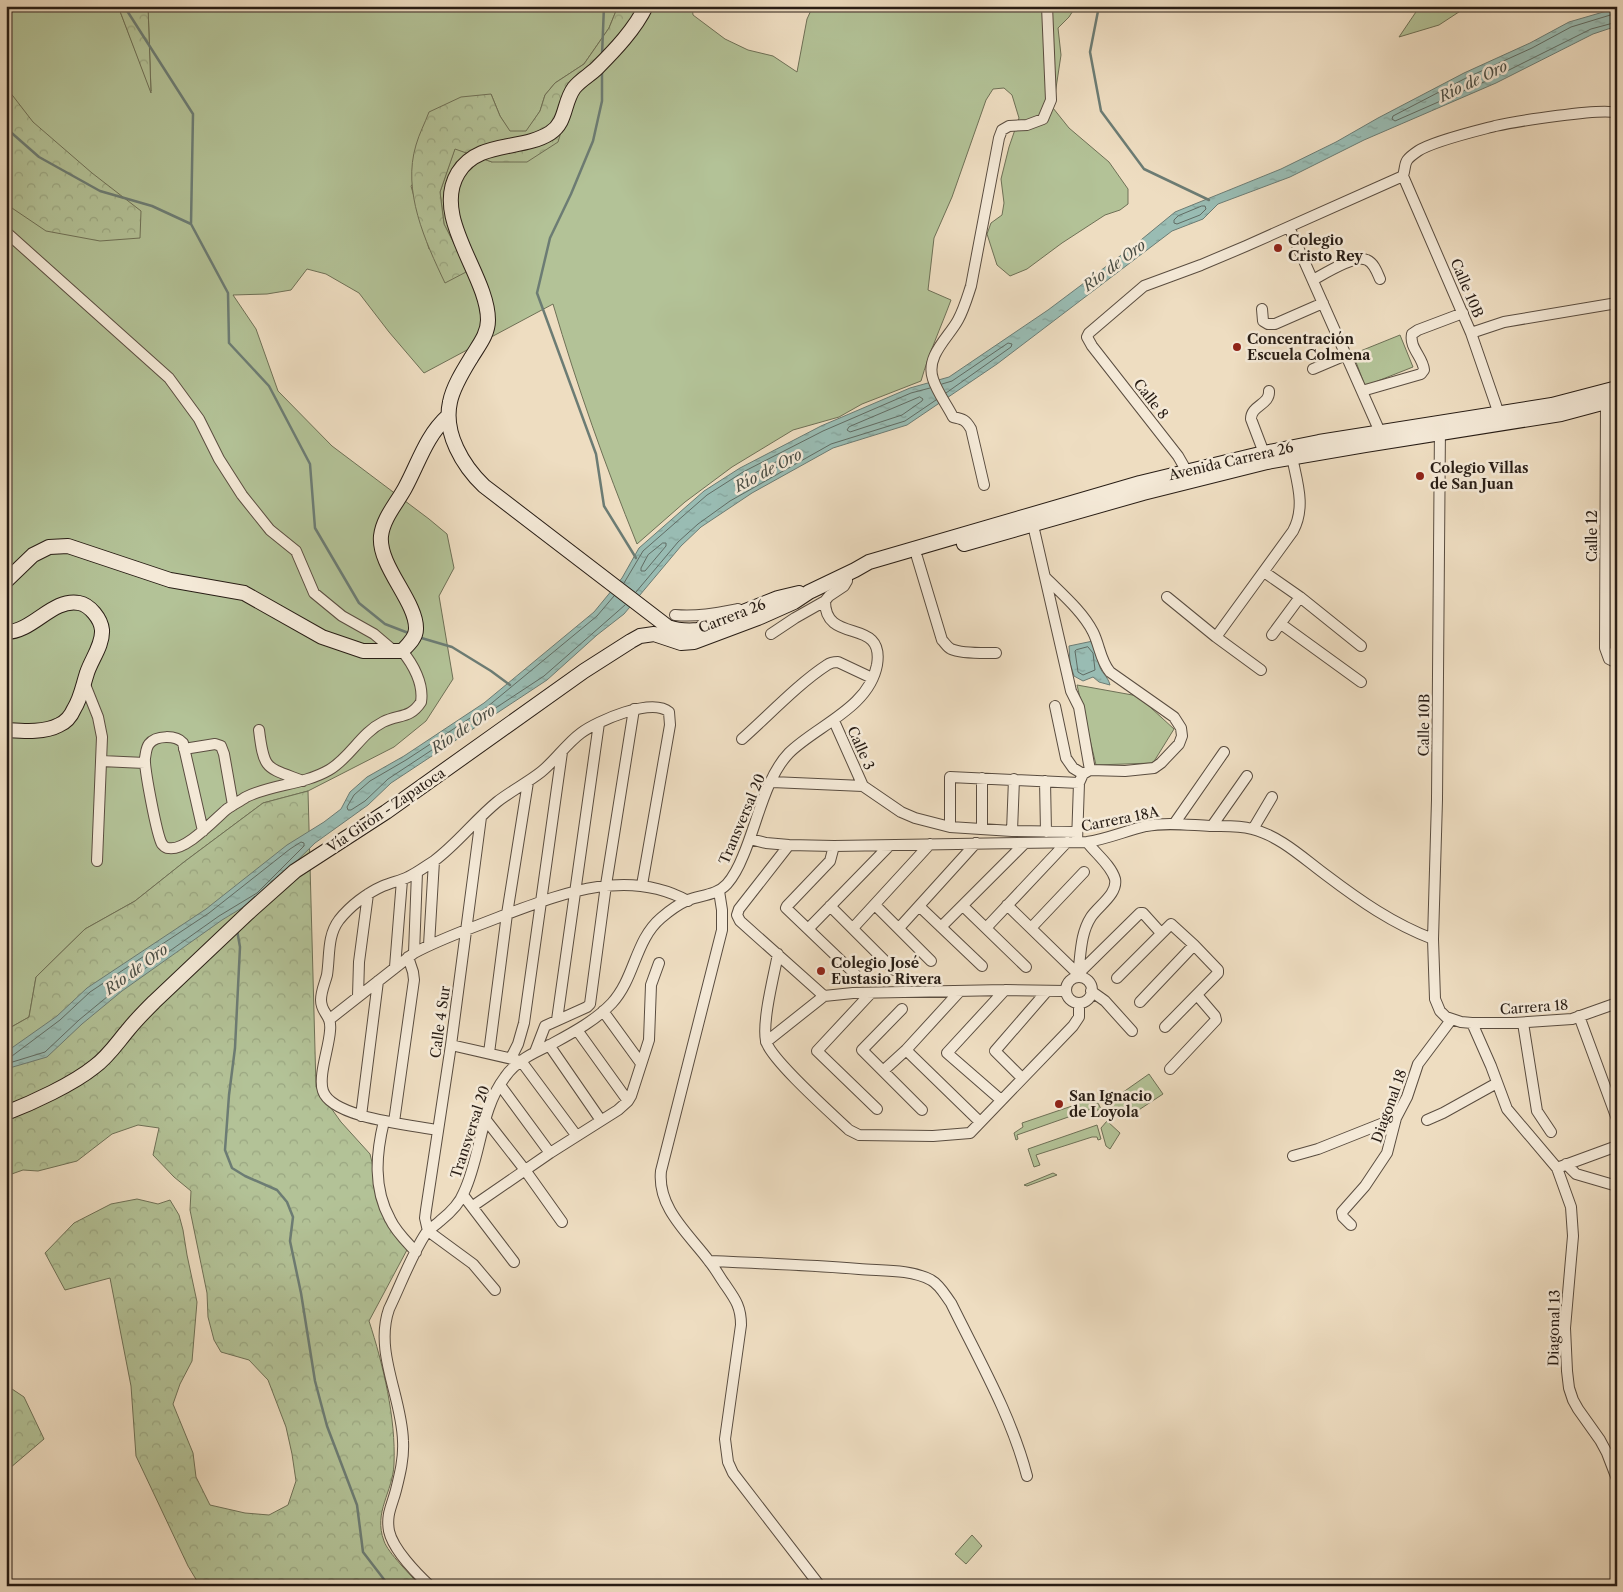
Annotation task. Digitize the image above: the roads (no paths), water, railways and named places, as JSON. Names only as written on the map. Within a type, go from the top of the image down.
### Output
[{"type":"main road","points":[[6,581],[33,555],[49,547],[68,546],[170,580],[244,593],[322,637],[363,651],[398,651],[415,635],[411,610],[391,571],[382,545],[381,536],[386,521],[406,486],[425,444],[448,416],[453,392],[468,363],[486,335],[488,322],[487,306],[456,226],[452,207],[452,189],[458,173],[469,161],[484,152],[537,140],[550,133],[560,124],[574,87],[596,69],[628,32],[646,6]]},
{"type":"main road","name":"Avenida Carrera 26","points":[[851,572],[870,570],[1033,525],[1189,475],[1440,428],[1499,414],[1552,405],[1617,388]]},
{"type":"main road","name":"Avenida Carrera 26","points":[[809,592],[869,562],[1264,453],[1380,432],[1440,428],[1561,414],[1611,401]]},
{"type":"main road","name":"Carrera 26","points":[[448,416],[460,455],[473,475],[484,486],[602,574],[656,618],[676,630],[698,630],[791,594],[809,592]]},
{"type":"main road","name":"Vía Girón - Zapatoca","points":[[6,1113],[54,1090],[95,1067],[112,1051],[139,1017],[295,871],[386,812],[584,671],[640,636],[654,634],[681,643],[694,642],[758,618],[794,602],[809,592]]},
{"type":"main road","points":[[6,632],[12,632],[26,626],[69,602],[81,603],[96,615],[102,630],[101,638],[75,708],[68,719],[58,726],[46,730],[6,730]]},
{"type":"street","points":[[984,485],[971,429],[967,422],[953,417],[932,378],[932,366],[935,353],[964,309],[971,286],[1002,130],[1009,126],[1028,125],[1043,119],[1052,100],[1047,6]]},
{"type":"street","points":[[1380,432],[1289,227],[1403,176],[1406,161],[1417,152],[1462,135],[1496,126],[1562,116],[1607,111],[1617,113]]},
{"type":"street","name":"Calle 10B","points":[[1403,176],[1463,313],[1499,414]]},
{"type":"street","name":"Calle 8","points":[[1189,475],[1178,456],[1092,346],[1088,337],[1089,333],[1144,286],[1201,265],[1289,227]]},
{"type":"street","points":[[6,232],[170,378],[199,419],[219,459],[242,495],[270,530],[296,551],[314,593],[342,616],[374,634],[410,661],[422,689],[421,702],[418,707],[410,714],[382,722],[372,729],[348,755],[331,769],[303,781],[249,796],[233,805],[203,831],[176,848],[164,846],[155,820],[145,762],[146,750],[150,742],[157,738],[174,737],[179,738],[183,743],[190,781],[203,831]]},
{"type":"street","points":[[1312,280],[1351,260],[1360,258],[1367,260],[1374,266],[1380,279]]},
{"type":"street","points":[[1262,309],[1263,321],[1268,324],[1275,324],[1323,303]]},
{"type":"street","points":[[1471,333],[1504,322],[1617,303]]},
{"type":"street","points":[[1362,391],[1421,374],[1424,366],[1411,342],[1412,334],[1463,313]]},
{"type":"street","points":[[1312,369],[1346,356]]},
{"type":"street","points":[[1264,453],[1251,420],[1251,414],[1266,401],[1269,391]]},
{"type":"street","name":"Calle 12","points":[[1611,401],[1605,648],[1608,659],[1617,663]]},
{"type":"street","name":"Calle 10B","points":[[1440,428],[1433,939],[1435,999],[1440,1011],[1451,1020]]},
{"type":"street","points":[[1216,637],[1299,521],[1301,510],[1300,498],[1292,457]]},
{"type":"street","points":[[986,928],[1007,905],[1077,839],[1084,776],[1079,706],[1071,691],[1033,525]]},
{"type":"street","points":[[917,557],[942,640],[946,646],[951,649],[979,653],[996,652]]},
{"type":"street","points":[[771,634],[825,601],[844,586],[851,572]]},
{"type":"street","points":[[1264,572],[1361,646]]},
{"type":"street","points":[[950,826],[950,777],[1045,781],[1154,768],[1179,744],[1182,736],[1181,728],[1174,717],[1110,672],[1102,659],[1097,642],[1086,622],[1046,578]]},
{"type":"street","points":[[1167,597],[1216,637],[1262,670]]},
{"type":"street","points":[[1272,635],[1300,598]]},
{"type":"street","name":"Transversal 20","points":[[428,1231],[450,1212],[464,1195],[486,1120],[500,1085],[516,1059],[535,1052],[577,1030],[603,1011],[623,989],[642,944],[653,926],[672,909],[688,901],[719,891],[734,875],[779,768],[790,753],[834,721],[854,704],[865,690],[878,662],[875,644],[866,635],[832,623],[826,615],[825,601]]},
{"type":"street","points":[[675,615],[714,614],[762,605]]},
{"type":"street","points":[[1281,624],[1361,682]]},
{"type":"street","points":[[742,739],[808,679],[833,662],[845,665],[872,678]]},
{"type":"street","points":[[84,682],[100,727],[101,760],[97,861]]},
{"type":"street","points":[[1055,706],[1066,758],[1073,768],[1084,776]]},
{"type":"street","points":[[437,1130],[361,1116],[336,1106],[323,1092],[322,1082],[329,1042],[330,1019],[324,1012],[321,1000],[328,972],[333,929],[340,920],[368,894],[402,880],[434,861],[504,797],[528,782],[583,732],[599,723],[634,709],[664,708],[669,712],[670,718],[642,885]]},
{"type":"street","points":[[524,1024],[545,1026],[587,1008],[590,1004],[606,885],[634,709]]},
{"type":"street","name":"Calle 3","points":[[834,721],[863,786]]},
{"type":"street","points":[[557,1020],[599,723]]},
{"type":"street","points":[[259,730],[264,761],[271,768],[303,781]]},
{"type":"street","points":[[184,748],[215,744],[221,746],[233,805]]},
{"type":"street","points":[[516,1059],[524,1024],[562,752]]},
{"type":"street","points":[[1174,824],[1224,752]]},
{"type":"street","points":[[101,760],[145,762]]},
{"type":"street","points":[[1212,826],[1247,776]]},
{"type":"street","points":[[982,778],[982,828]]},
{"type":"street","points":[[1012,830],[1014,779]]},
{"type":"street","points":[[1045,781],[1046,832]]},
{"type":"street","points":[[489,1052],[507,914],[528,782]]},
{"type":"street","points":[[772,782],[863,786],[901,812],[924,821],[950,826],[1046,832],[1077,839],[1111,870],[1115,880],[1115,887],[1086,926],[1078,976]]},
{"type":"street","points":[[1253,829],[1272,797]]},
{"type":"street","name":"Calle 4 Sur","points":[[428,1231],[425,1218],[426,1210],[451,1045],[481,817]]},
{"type":"street","name":"Carrera 18A","points":[[750,839],[766,843],[789,845],[889,846],[1025,843],[1113,837],[1144,827],[1174,824],[1253,829],[1282,843],[1345,890],[1397,924],[1433,939]]},
{"type":"street","points":[[899,928],[976,843]]},
{"type":"street","points":[[942,927],[1025,843]]},
{"type":"street","points":[[853,928],[930,844]]},
{"type":"street","points":[[789,845],[739,909],[737,915],[740,921],[824,996]]},
{"type":"street","points":[[834,846],[830,861],[786,907],[855,974]]},
{"type":"street","points":[[809,928],[889,846]]},
{"type":"street","points":[[430,945],[434,861]]},
{"type":"street","points":[[416,1252],[400,1235],[390,1220],[383,1204],[379,1187],[377,1164],[378,1144],[389,1122],[414,980],[411,955],[417,872]]},
{"type":"street","points":[[1030,928],[1084,872]]},
{"type":"street","points":[[395,967],[402,880]]},
{"type":"street","points":[[330,1019],[411,955],[466,930],[542,901],[591,887],[642,885],[658,887],[688,901]]},
{"type":"street","points":[[719,891],[722,910],[722,930],[660,1177],[662,1194],[672,1215],[710,1262],[740,1308],[741,1315],[725,1439],[728,1462],[733,1473],[820,1586]]},
{"type":"street","points":[[358,996],[359,962],[368,894]]},
{"type":"street","points":[[875,905],[932,961]]},
{"type":"street","points":[[1007,905],[1078,976],[1089,983],[1091,991],[1086,1001],[1079,1003],[1069,998],[1066,991],[1069,982],[1078,976],[1140,913],[1161,933]]},
{"type":"street","points":[[830,906],[894,970]]},
{"type":"street","points":[[919,906],[982,966]]},
{"type":"street","points":[[963,906],[1026,967]]},
{"type":"street","points":[[1117,978],[1172,924],[1194,945],[1218,972],[1164,1027]]},
{"type":"street","points":[[1140,1002],[1194,945]]},
{"type":"street","points":[[778,954],[766,1022],[766,1042],[776,1060],[849,1130],[859,1135],[909,1134],[933,1136],[970,1133],[1073,1026],[1079,1017],[1079,1003]]},
{"type":"street","points":[[473,1206],[600,1119],[618,1110],[628,1101],[650,1032],[649,1007],[651,985],[659,963]]},
{"type":"street","points":[[361,1116],[378,981]]},
{"type":"street","points":[[766,1042],[824,996],[1005,990],[1066,991]]},
{"type":"street","points":[[1001,1100],[947,1053],[1005,990]]},
{"type":"street","points":[[883,1071],[906,1050],[960,991]]},
{"type":"street","points":[[1022,1078],[994,1051],[1046,991]]},
{"type":"street","points":[[1091,991],[1105,1000],[1132,1031]]},
{"type":"street","points":[[871,993],[817,1052],[877,1109]]},
{"type":"street","points":[[1170,1069],[1216,1020],[1215,1016],[1197,995]]},
{"type":"street","name":"Carrera 18","points":[[1451,1020],[1472,1023],[1546,1022],[1579,1016],[1617,1003]]},
{"type":"street","points":[[902,1009],[862,1050],[922,1110]]},
{"type":"street","points":[[603,1011],[640,1062]]},
{"type":"street","points":[[1579,1016],[1617,1119]]},
{"type":"street","name":"Diagonal 18","points":[[1350,1225],[1342,1212],[1365,1186],[1387,1153],[1396,1118],[1407,1096],[1418,1064],[1451,1020]]},
{"type":"street","points":[[1472,1023],[1512,1116],[1562,1166],[1576,1174],[1617,1186]]},
{"type":"street","points":[[1523,1023],[1537,1111],[1551,1132]]},
{"type":"street","points":[[535,1052],[545,1026]]},
{"type":"street","points":[[577,1030],[628,1101]]},
{"type":"street","points":[[451,1045],[516,1059],[576,1135]]},
{"type":"street","points":[[549,1045],[600,1119]]},
{"type":"street","points":[[906,1050],[980,1122]]},
{"type":"street","points":[[1427,1120],[1497,1083]]},
{"type":"street","points":[[500,1085],[550,1153]]},
{"type":"street","points":[[1293,1156],[1318,1149],[1396,1118]]},
{"type":"street","points":[[486,1120],[562,1222]]},
{"type":"street","points":[[1562,1166],[1617,1146]]},
{"type":"street","name":"Diagonal 13","points":[[1562,1166],[1572,1221],[1566,1328],[1569,1388],[1578,1410],[1603,1446],[1617,1479]]},
{"type":"street","points":[[464,1195],[514,1262]]},
{"type":"street","points":[[430,1586],[394,1545],[387,1516],[396,1492],[400,1474],[403,1442],[402,1422],[383,1334],[384,1322],[416,1252],[428,1231],[474,1264],[494,1290]]},
{"type":"street","points":[[710,1262],[804,1264],[886,1271],[918,1275],[932,1281],[942,1290],[951,1303],[1004,1407],[1020,1449],[1027,1476]]},
{"type":"water","name":"Río de Oro","points":[[1617,8],[1617,26],[1593,34],[1496,83],[1364,140],[1290,177],[1218,204],[1203,219],[1172,231],[997,364],[907,425],[833,448],[752,493],[701,527],[681,546],[624,614],[597,635],[547,680],[391,783],[368,805],[315,843],[260,897],[222,920],[122,991],[82,1024],[47,1057],[6,1069],[6,1052],[57,1016],[87,988],[206,909],[287,845],[324,822],[341,809],[350,792],[367,777],[404,756],[484,703],[594,612],[622,578],[639,548],[704,491],[740,468],[821,426],[910,388],[949,377],[1048,310],[1136,244],[1175,212],[1281,169],[1336,142],[1464,73],[1530,43],[1569,22]]},
{"type":"water","points":[[1093,641],[1100,667],[1110,685],[1099,682],[1093,677],[1083,681],[1074,676],[1070,663],[1069,646]]},
{"type":"waterway","points":[[124,6],[193,114],[191,224]]},
{"type":"waterway","points":[[602,55],[604,6]]},
{"type":"waterway","points":[[1099,6],[1090,52],[1101,111],[1144,169],[1209,200]]},
{"type":"waterway","points":[[602,70],[602,101],[593,141],[550,238],[537,293],[596,454],[604,506],[636,558]]},
{"type":"waterway","points":[[6,128],[39,157],[100,191],[152,206],[191,224],[228,293],[229,343],[269,386],[310,464],[315,528],[359,603],[385,624],[411,634]]},
{"type":"waterway","points":[[418,637],[452,647],[510,685]]},
{"type":"waterway","points":[[237,930],[240,947],[235,1048],[225,1150],[232,1168],[277,1190],[287,1202],[293,1217],[290,1241],[301,1293],[315,1381],[327,1426],[357,1505],[363,1552],[387,1586]]},
{"type":"place","name":"Colegio Cristo Rey","points":[[1278,248]]},
{"type":"place","name":"Concentración Escuela Colmena","points":[[1237,347]]},
{"type":"place","name":"Colegio Villas de San Juan","points":[[1420,476]]},
{"type":"place","name":"Colegio José Eustasio Rivera","points":[[821,971]]},
{"type":"place","name":"San Ignacio de Loyola","points":[[1059,1104]]}]
